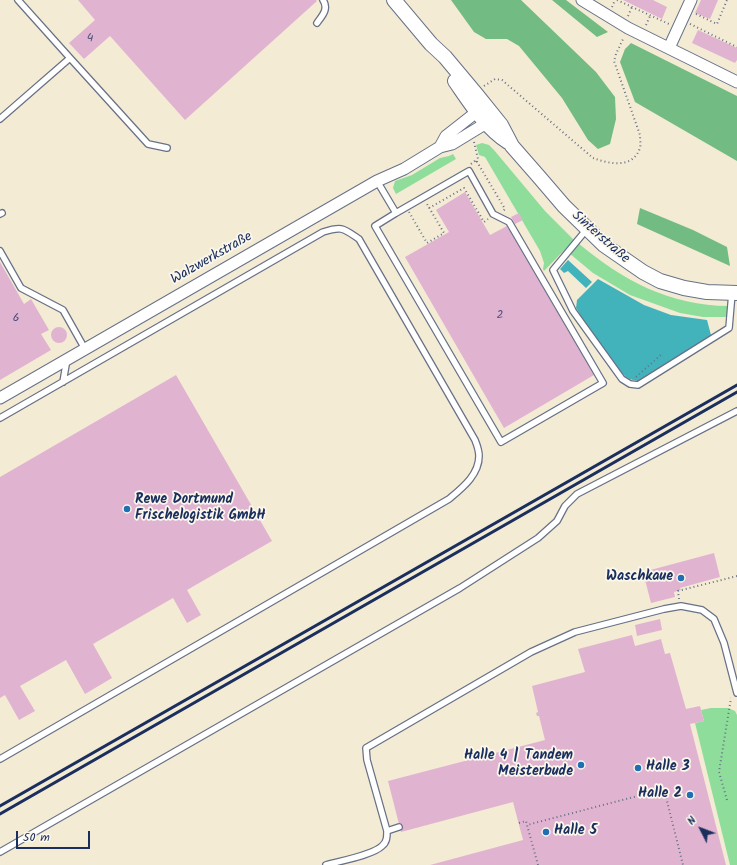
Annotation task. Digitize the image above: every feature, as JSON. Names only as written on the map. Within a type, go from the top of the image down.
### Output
[{"type":"street","name":"Sinterstraße","points":[[394,0],[431,44],[445,57],[490,121],[502,128],[512,146],[564,206],[604,245],[642,272],[660,281],[684,288],[707,292],[735,293]]},
{"type":"street","points":[[582,0],[628,28],[737,82]]},
{"type":"street","points":[[669,48],[691,0]]},
{"type":"street","name":"Walzwerkstraße","points":[[440,147],[446,136],[481,109]]},
{"type":"street","name":"Walzwerkstraße","points":[[0,398],[377,181],[404,169],[440,147],[452,144],[490,121]]},
{"type":"lane","points":[[18,0],[148,144],[167,148]]},
{"type":"lane","points":[[317,23],[325,11],[325,3],[323,0]]},
{"type":"lane","points":[[0,119],[70,58]]},
{"type":"lane","points":[[469,171],[493,214],[495,215],[509,222],[603,383],[502,442],[375,226],[469,171]]},
{"type":"lane","points":[[377,181],[396,213]]},
{"type":"lane","points":[[0,418],[323,232],[338,228],[348,231],[359,239],[475,440],[480,455],[476,469],[466,484],[449,499],[0,759]]},
{"type":"lane","points":[[587,229],[554,270],[574,311],[622,379],[630,384],[638,385],[728,328],[735,293]]},
{"type":"lane","points":[[0,251],[21,288],[63,310],[85,349]]},
{"type":"lane","points":[[63,382],[67,359]]},
{"type":"lane","points":[[0,852],[460,588],[538,538],[555,523],[565,506],[577,494],[737,411]]},
{"type":"lane","points":[[326,865],[370,852],[382,846],[387,839],[387,831],[367,760],[366,748],[486,677],[537,649],[576,632],[664,608],[681,606],[702,610],[714,619],[724,642],[737,693]]},
{"type":"lane","points":[[387,831],[400,827]]},
{"type":"path","points":[[612,8],[616,0],[673,27]]},
{"type":"path","points":[[691,12],[717,24],[727,0]]},
{"type":"path","points":[[628,16],[632,7]]},
{"type":"path","points":[[646,25],[650,16]]},
{"type":"path","points":[[687,23],[737,47]]},
{"type":"path","points":[[484,86],[495,80],[502,80],[594,158],[604,162],[616,164],[626,162],[635,157],[640,148],[640,136],[614,61],[623,39]]},
{"type":"path","points":[[474,141],[478,159]]},
{"type":"path","points":[[429,208],[464,188],[484,222],[505,209],[476,160],[470,164]]},
{"type":"path","points":[[406,208],[427,243],[444,233],[423,198]]},
{"type":"path","points":[[630,384],[640,372],[663,353]]},
{"type":"path","points":[[681,606],[678,591],[737,576]]},
{"type":"path","points":[[727,800],[719,772],[734,682]]},
{"type":"path","points":[[527,825],[664,789],[683,865]]},
{"type":"path","points":[[519,823],[526,821],[538,865]]},
{"type":"green space","points":[[451,0],[521,0],[596,72],[615,97],[616,119],[610,144],[598,149],[588,140],[562,98],[519,46],[507,39],[486,39],[474,32]]},
{"type":"green space","points":[[552,0],[566,0],[608,32],[597,37]]},
{"type":"green space","points":[[631,43],[737,96],[737,161],[635,102],[620,62],[625,49]]},
{"type":"green space","points":[[482,143],[489,145],[494,150],[545,211],[574,240],[544,271],[544,263],[540,251],[485,157],[479,155],[476,145]]},
{"type":"green space","points":[[453,154],[456,159],[396,194],[393,188],[395,181],[412,175],[440,158]]},
{"type":"green space","points":[[640,208],[693,230],[727,247],[730,266],[637,224]]},
{"type":"green space","points":[[578,243],[612,268],[630,279],[667,296],[707,305],[729,306],[728,317],[703,317],[680,313],[630,295],[593,273],[569,253]]},
{"type":"green space","points":[[711,708],[728,708],[735,711],[737,715],[737,865],[730,865],[695,723],[704,721],[701,710]]},
{"type":"water","points":[[568,260],[592,282],[586,288],[568,271],[564,273],[560,269]]},
{"type":"water","points":[[598,279],[644,305],[671,315],[707,320],[711,335],[638,381],[630,379],[619,370],[576,308],[577,300]]},
{"type":"building","points":[[78,0],[317,1],[185,120],[110,36],[84,59],[69,43],[95,20]]},
{"type":"building","points":[[623,0],[653,0],[667,7],[662,19]]},
{"type":"building","points":[[701,0],[718,0],[710,19],[695,13]]},
{"type":"building","points":[[698,30],[737,48],[737,60],[735,63],[692,43]]},
{"type":"building","points":[[465,192],[490,235],[507,226],[594,375],[504,428],[405,257],[449,232],[436,210]]},
{"type":"building","points":[[519,213],[523,220],[515,224],[511,217]]},
{"type":"building","points":[[0,262],[24,304],[31,299],[49,330],[41,334],[51,350],[0,380]]},
{"type":"building","points":[[56,327],[62,327],[67,332],[65,341],[62,343],[56,343],[51,338],[51,332]]},
{"type":"building","name":"Rewe Dortmund Frischelogistik GmbH","points":[[176,375],[272,541],[187,590],[201,615],[187,623],[173,598],[93,644],[112,678],[85,694],[66,660],[20,686],[35,711],[19,720],[5,695],[0,698],[0,477]]},
{"type":"building","name":"Waschkaue","points":[[714,553],[720,577],[680,588],[681,590],[674,592],[675,597],[651,603],[643,572]]},
{"type":"building","points":[[660,619],[662,630],[637,636],[635,625]]},
{"type":"building","points":[[632,635],[635,646],[661,639],[665,654],[670,653],[686,709],[700,706],[704,721],[690,724],[726,865],[430,865],[523,840],[513,802],[401,832],[388,781],[545,740],[539,716],[537,716],[536,713],[538,712],[532,686],[585,672],[578,649]]},
{"type":"railway","points":[[0,806],[737,385]]},
{"type":"railway","points":[[0,814],[737,392]]},
{"type":"place","name":"Rewe Dortmund Frischelogistik GmbH","points":[[127,509]]},
{"type":"place","name":"Waschkaue","points":[[681,578]]},
{"type":"place","name":"Halle 4 | Tandem Meisterbude","points":[[581,765]]},
{"type":"place","name":"Halle 3","points":[[638,768]]},
{"type":"place","name":"Halle 2","points":[[690,795]]},
{"type":"place","name":"Halle 5","points":[[546,832]]}]
